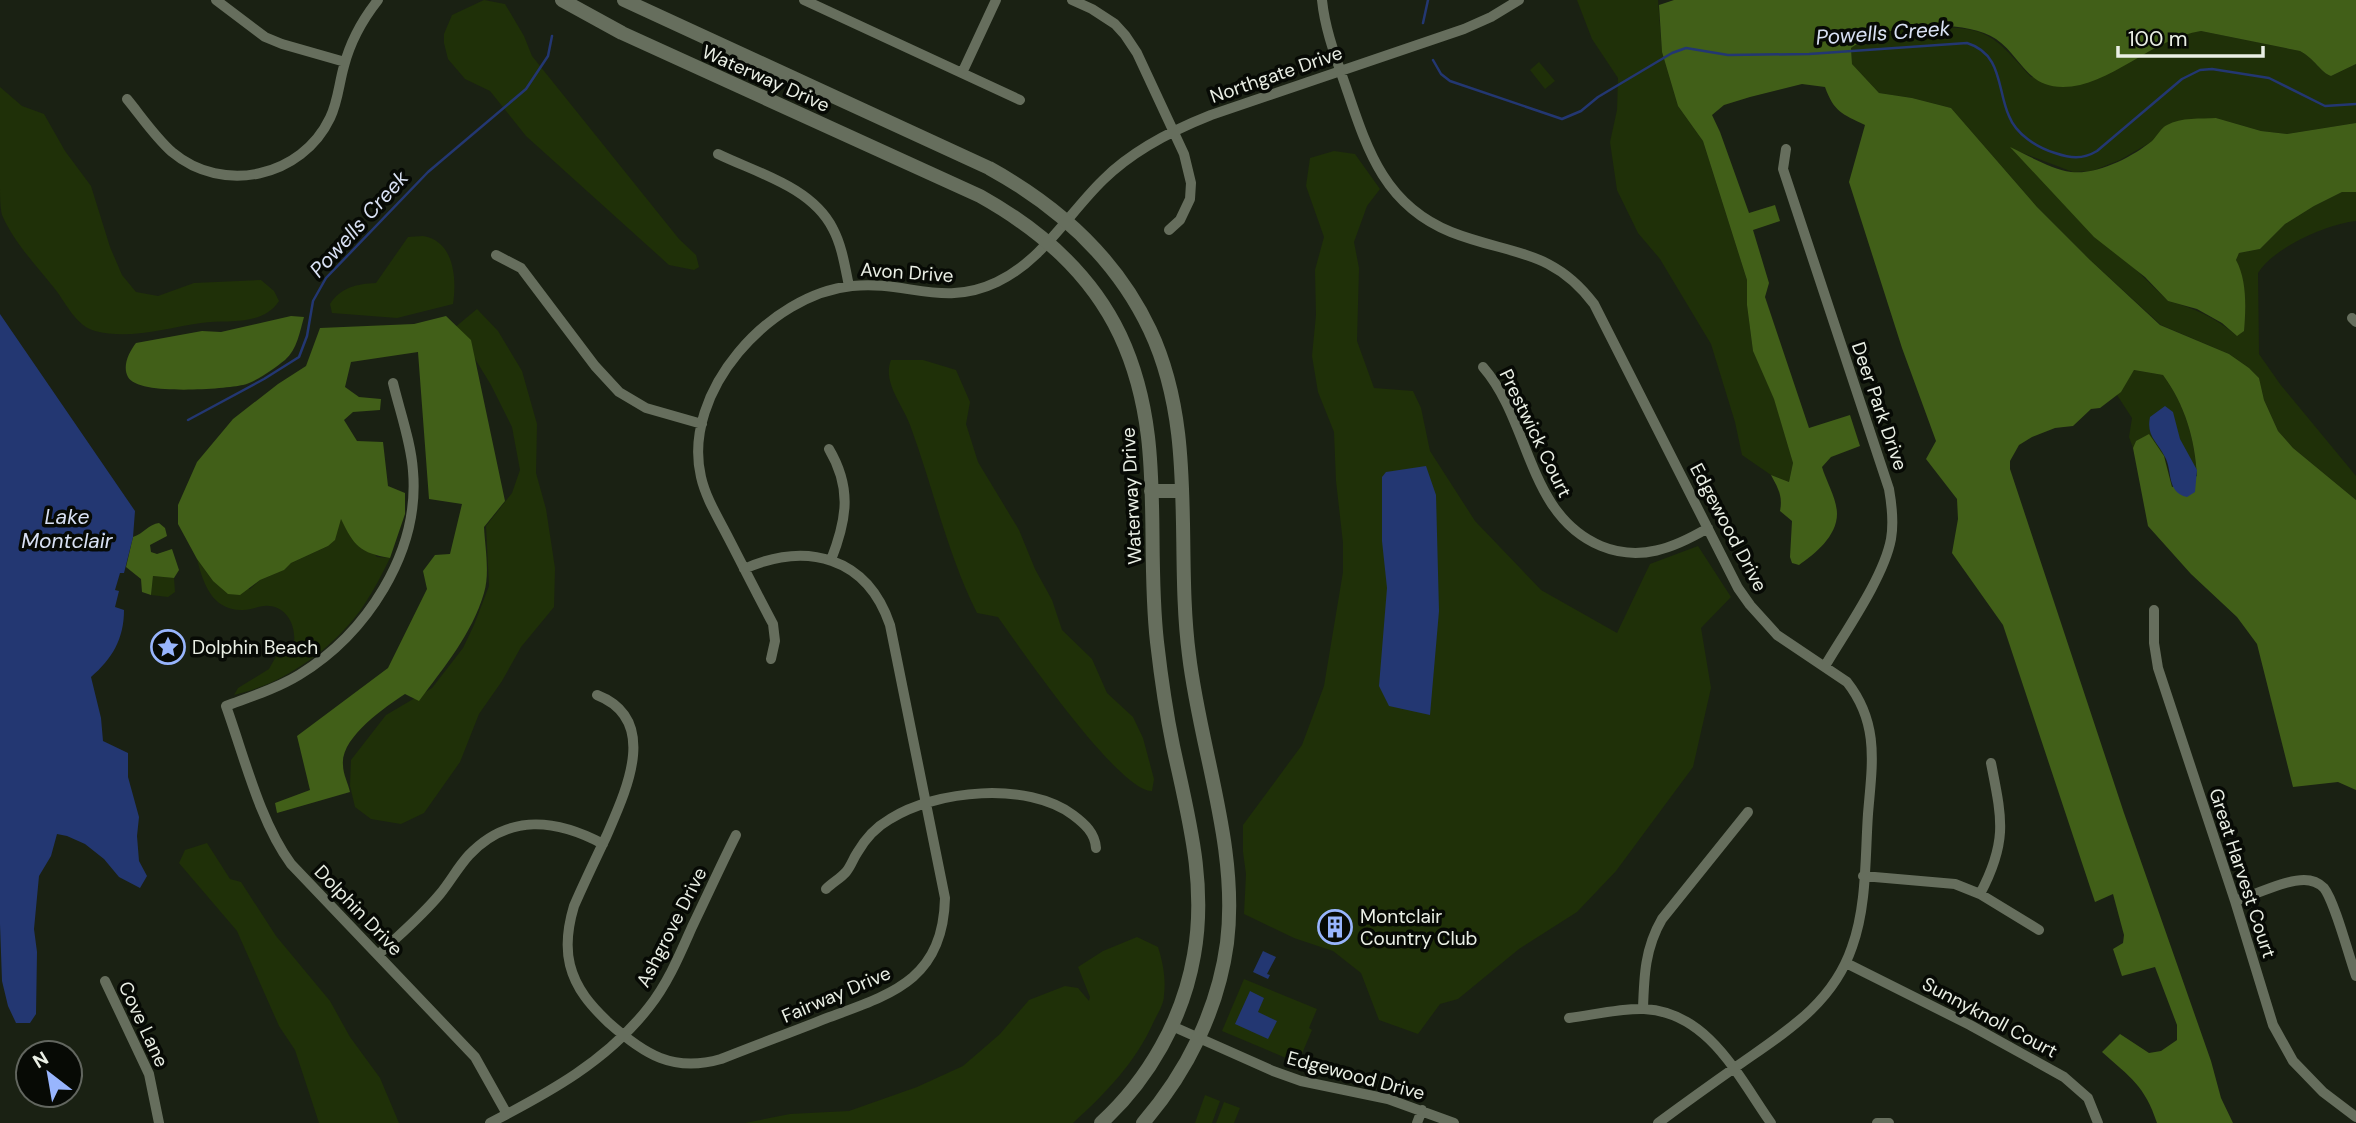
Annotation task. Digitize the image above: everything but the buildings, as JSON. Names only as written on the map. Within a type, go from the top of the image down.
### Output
[{"type":"main road","name":"Waterway Drive","points":[[562,0],[622,33],[980,196],[1012,215],[1049,242],[1093,290],[1128,353],[1146,413],[1150,443],[1157,639],[1172,742],[1195,848],[1199,897],[1189,980],[1172,1026],[1130,1092],[1101,1123]]},
{"type":"main road","name":"Waterway Drive","points":[[624,0],[989,168],[1039,198],[1087,239],[1117,275],[1150,331],[1164,364],[1175,408],[1180,449],[1183,583],[1188,652],[1224,839],[1230,894],[1222,969],[1199,1038],[1176,1080],[1143,1123]]},
{"type":"main road","points":[[1151,491],[1181,491]]},
{"type":"street","points":[[216,0],[265,37],[345,62]]},
{"type":"street","points":[[127,99],[171,151],[185,161],[222,174],[253,176],[268,173],[288,164],[315,142],[331,115],[345,62],[361,26],[378,0]]},
{"type":"street","points":[[804,0],[1020,100]]},
{"type":"street","points":[[962,73],[996,0]]},
{"type":"street","points":[[1072,0],[1115,24],[1125,35],[1137,53],[1174,131],[1189,169],[1190,199],[1180,220],[1169,230]]},
{"type":"street","name":"Edgewood Drive","points":[[1322,0],[1328,34],[1340,71],[1370,153],[1381,175],[1404,203],[1421,216],[1453,233],[1546,262],[1567,275],[1584,291],[1594,304],[1738,588],[1763,621],[1794,648],[1847,682],[1866,715],[1873,752],[1864,876],[1856,935],[1846,963],[1836,982],[1811,1012],[1658,1123]]},
{"type":"street","name":"Northgate Drive","points":[[1068,221],[1104,179],[1121,164],[1174,131],[1211,115],[1473,25],[1519,0]]},
{"type":"street","name":"Deer Park Drive","points":[[1786,149],[1783,169],[1889,489],[1892,506],[1891,539],[1884,562],[1825,666]]},
{"type":"street","points":[[718,154],[791,188],[817,207],[839,242],[849,286]]},
{"type":"street","name":"Avon Drive","points":[[771,659],[775,641],[773,624],[704,490],[698,460],[707,407],[724,373],[754,336],[772,319],[815,295],[849,286],[886,285],[933,294],[967,293],[1001,280],[1021,267],[1068,221]]},
{"type":"street","points":[[496,255],[521,268],[594,366],[619,392],[654,412],[702,424]]},
{"type":"street","name":"Prestwick Court","points":[[1483,367],[1491,375],[1549,502],[1557,514],[1578,534],[1606,548],[1634,554],[1676,546],[1708,528]]},
{"type":"street","name":"Dolphin Drive","points":[[393,383],[411,454],[413,489],[406,532],[391,575],[369,612],[326,657],[280,685],[226,706],[270,826],[283,853],[475,1057],[507,1114]]},
{"type":"street","points":[[829,449],[840,470],[845,492],[844,521],[831,559]]},
{"type":"street","name":"Fairway Drive","points":[[597,695],[610,700],[620,709],[633,737],[631,773],[625,793],[569,922],[568,953],[573,975],[592,1006],[641,1049],[664,1060],[701,1063],[734,1054],[900,989],[922,968],[938,941],[944,914],[944,889],[886,611],[870,586],[857,574],[831,559],[799,555],[778,557],[744,569]]},
{"type":"street","name":"Great Harvest Court","points":[[2154,610],[2154,643],[2158,668],[2273,1025],[2293,1061],[2323,1092],[2356,1117]]},
{"type":"street","points":[[1980,894],[1992,871],[2001,836],[2000,810],[1991,763]]},
{"type":"street","points":[[826,889],[847,871],[861,846],[876,829],[898,814],[973,793],[1031,796],[1056,804],[1080,820],[1095,838],[1096,848]]},
{"type":"street","points":[[1643,1009],[1645,960],[1654,933],[1662,919],[1748,812]]},
{"type":"street","points":[[378,955],[424,913],[468,857],[504,831],[533,824],[548,824],[573,829],[603,844]]},
{"type":"street","name":"Ashgrove Drive","points":[[490,1123],[576,1075],[623,1035],[651,1004],[664,984],[736,835]]},
{"type":"street","points":[[1864,876],[1941,881],[1980,894],[2039,930]]},
{"type":"street","points":[[2235,901],[2295,881],[2307,880],[2316,883],[2323,888],[2330,900],[2356,976]]},
{"type":"street","name":"Sunnyknoll Court","points":[[1846,963],[1970,1025],[2064,1077],[2088,1098],[2098,1123]]},
{"type":"street","name":"Cove Lane","points":[[105,981],[149,1074],[159,1123]]},
{"type":"street","points":[[1569,1018],[1643,1009],[1672,1014],[1695,1026],[1716,1045],[1771,1123]]},
{"type":"street","name":"Edgewood Drive","points":[[1172,1026],[1301,1081],[1388,1099],[1454,1123]]},
{"type":"street","points":[[1417,1123],[1422,1110]]},
{"type":"street","points":[[1877,1123],[1889,1123]]},
{"type":"green space","points":[[484,0],[505,4],[524,36],[532,56],[679,239],[696,255],[699,267],[694,270],[669,265],[526,136],[490,91],[465,79],[448,59],[444,34],[452,15]]},
{"type":"green space","points":[[1577,0],[1658,0],[1662,52],[1678,106],[1703,141],[1747,280],[1747,305],[1753,351],[1774,398],[1793,463],[1789,482],[1771,475],[1742,455],[1735,422],[1711,344],[1660,259],[1638,233],[1617,190],[1610,142],[1617,110],[1618,78],[1592,39]]},
{"type":"green space","points":[[1674,0],[2356,0],[2356,64],[2331,76],[2300,51],[2201,31],[2183,35],[2097,79],[2063,87],[2040,82],[1996,39],[1964,28],[1923,26],[1902,29],[1882,33],[1851,48],[1852,64],[1879,93],[1951,108],[2037,207],[2160,325],[2229,354],[2249,368],[2259,378],[2264,400],[2278,431],[2293,448],[2356,500],[2356,790],[2338,782],[2293,787],[2257,644],[2237,617],[2191,574],[2148,526],[2133,448],[2136,441],[2149,434],[2164,456],[2172,487],[2197,476],[2188,423],[2163,375],[2134,370],[2121,392],[2100,408],[2091,409],[2073,426],[2055,428],[2032,437],[2019,445],[2010,461],[2010,469],[2124,813],[2211,1061],[2221,1098],[2233,1123],[2157,1123],[2142,1091],[2102,1052],[2120,1034],[2149,1053],[2161,1051],[2177,1040],[2177,1025],[2155,967],[2122,976],[2113,949],[2123,943],[2124,935],[2113,894],[2095,902],[2003,625],[1952,553],[1958,519],[1957,499],[1926,459],[1936,441],[1902,348],[1849,182],[1865,125],[1840,111],[1825,87],[1802,84],[1724,105],[1712,115],[1749,213],[1775,205],[1780,221],[1753,230],[1769,283],[1765,297],[1809,428],[1850,415],[1860,446],[1831,457],[1822,467],[1835,502],[1836,522],[1829,537],[1818,550],[1799,565],[1792,563],[1792,521],[1780,511],[1778,488],[1771,475],[1789,482],[1793,463],[1774,399],[1753,351],[1747,305],[1747,280],[1703,141],[1678,106],[1662,52],[1659,5]]},
{"type":"green space","points":[[1926,27],[1963,28],[1986,35],[2006,50],[2031,77],[2096,79],[2169,40],[2185,33],[2201,31],[2300,51],[2331,76],[2356,64],[2356,123],[2287,134],[2261,131],[2216,118],[2167,125],[2151,142],[2120,160],[2092,171],[2073,172],[2012,149],[2168,301],[2205,314],[2237,336],[2236,260],[2239,253],[2260,249],[2285,224],[2314,206],[2342,192],[2356,192],[2356,221],[2316,232],[2288,246],[2258,273],[2259,354],[2280,384],[2356,476],[2356,500],[2293,448],[2278,431],[2264,400],[2259,378],[2249,368],[2229,354],[2161,325],[2037,207],[1951,108],[1879,93],[1852,64],[1851,47],[1859,42],[1887,32]]},
{"type":"green space","points":[[1539,62],[1555,81],[1545,89],[1530,70]]},
{"type":"green space","points":[[0,87],[22,106],[44,114],[65,151],[91,186],[110,247],[122,275],[136,292],[158,296],[194,283],[261,280],[274,291],[279,301],[272,309],[254,318],[148,332],[108,333],[95,331],[82,324],[19,245],[2,215]]},
{"type":"green space","points":[[2216,118],[2261,131],[2287,134],[2356,123],[2356,192],[2342,192],[2314,206],[2285,224],[2260,249],[2239,253],[2236,260],[2244,285],[2245,313],[2244,331],[2237,336],[2222,323],[2197,309],[2168,301],[2145,277],[2094,237],[2010,147],[2063,170],[2092,171],[2135,153],[2173,122]]},
{"type":"green space","name":"Montclair Country Club","points":[[1334,151],[1355,154],[1380,189],[1367,206],[1354,242],[1359,268],[1357,341],[1374,388],[1413,391],[1421,408],[1430,451],[1475,521],[1541,590],[1617,633],[1650,564],[1698,546],[1731,597],[1701,628],[1711,688],[1693,767],[1616,871],[1577,912],[1519,949],[1458,999],[1440,1004],[1418,1034],[1379,1020],[1361,973],[1333,951],[1294,938],[1244,914],[1246,874],[1243,825],[1302,745],[1324,686],[1343,572],[1334,432],[1318,392],[1312,356],[1316,315],[1315,270],[1324,237],[1306,186],[1310,158]]},
{"type":"green space","points":[[423,236],[441,245],[451,262],[453,304],[397,318],[332,313],[330,304],[334,298],[344,290],[376,283],[408,237]]},
{"type":"green space","points":[[477,309],[498,331],[522,371],[537,424],[536,473],[546,509],[555,568],[554,607],[521,647],[479,714],[460,762],[424,813],[401,824],[371,819],[355,807],[350,786],[351,760],[386,715],[432,688],[463,648],[489,586],[486,526],[512,493],[520,470],[512,427],[491,385],[466,344],[453,329]]},
{"type":"green space","points":[[291,316],[304,317],[292,351],[276,367],[243,385],[164,389],[135,383],[126,373],[127,359],[136,343],[202,331],[221,332]]},
{"type":"green space","points":[[446,316],[471,340],[505,501],[484,527],[487,569],[486,585],[479,608],[465,636],[419,701],[405,694],[356,734],[344,755],[343,765],[350,792],[277,813],[275,803],[310,790],[297,736],[388,668],[427,589],[423,571],[435,555],[450,554],[462,504],[429,499],[418,352],[351,362],[345,387],[359,397],[381,399],[380,410],[353,412],[344,420],[357,441],[383,442],[388,486],[405,493],[405,514],[390,558],[372,554],[359,547],[341,519],[335,540],[328,546],[260,580],[240,595],[228,594],[213,581],[197,559],[178,524],[178,505],[197,462],[233,419],[306,366],[320,328],[414,324]]},
{"type":"green space","points":[[891,360],[923,360],[956,370],[970,402],[966,424],[978,462],[1019,530],[1035,569],[1052,600],[1062,630],[1092,659],[1107,693],[1133,717],[1143,738],[1154,779],[1152,791],[1137,785],[1117,769],[1095,745],[998,617],[977,613],[949,543],[910,425],[891,385]]},
{"type":"green space","points":[[2134,370],[2163,375],[2171,386],[2188,423],[2197,476],[2136,441],[2133,448],[2129,437],[2132,418],[2117,395]]},
{"type":"green space","points":[[340,518],[377,557],[390,558],[371,594],[338,636],[307,662],[271,682],[234,695],[238,688],[269,669],[279,651],[294,642],[292,624],[281,610],[275,607],[232,609],[216,601],[206,586],[197,559],[213,581],[250,589],[260,580],[328,546]]},
{"type":"green space","points":[[159,523],[165,528],[167,536],[150,545],[151,552],[157,554],[172,549],[179,570],[174,578],[153,576],[151,595],[142,592],[141,579],[126,567],[133,537]]},
{"type":"green space","points":[[153,576],[174,578],[175,592],[168,597],[151,595]]},
{"type":"green space","points":[[207,843],[230,879],[241,882],[276,936],[330,1001],[350,1037],[380,1078],[399,1123],[319,1123],[295,1050],[279,1026],[237,931],[179,863],[185,850]]},
{"type":"green space","points":[[1137,937],[1158,947],[1165,989],[1162,1005],[1147,1036],[1129,1063],[1073,1123],[745,1123],[790,1114],[849,1111],[917,1087],[963,1066],[1000,1034],[1029,1000],[1065,986],[1078,988],[1089,1001],[1090,997],[1078,967],[1103,951]]},
{"type":"green space","points":[[1244,979],[1317,1009],[1309,1028],[1312,1030],[1298,1063],[1222,1031]]},
{"type":"green space","points":[[1205,1095],[1220,1101],[1212,1123],[1195,1123]]},
{"type":"green space","points":[[1224,1102],[1240,1108],[1234,1123],[1216,1123]]},
{"type":"water","name":"Lake Montclair","points":[[0,314],[135,511],[133,537],[124,573],[120,573],[115,590],[119,591],[115,607],[124,610],[122,630],[111,656],[91,677],[101,718],[103,741],[128,753],[128,777],[139,817],[139,861],[147,876],[140,888],[119,877],[104,859],[85,844],[57,834],[51,856],[39,876],[34,929],[37,952],[36,1014],[30,1023],[16,1023],[8,1006],[2,981]]},
{"type":"water","points":[[2165,406],[2173,412],[2180,439],[2197,470],[2195,492],[2187,497],[2173,486],[2165,457],[2150,429],[2150,417]]},
{"type":"water","points":[[1426,466],[1436,495],[1439,611],[1430,715],[1389,706],[1379,686],[1387,588],[1382,541],[1382,477],[1386,472]]},
{"type":"water","points":[[1263,951],[1276,957],[1267,974],[1270,975],[1268,979],[1253,972]]},
{"type":"water","points":[[1250,991],[1264,998],[1258,1012],[1277,1021],[1268,1039],[1235,1024]]},
{"type":"waterway","name":"Powells Creek","points":[[1423,23],[1428,0]]},
{"type":"waterway","name":"Powells Creek","points":[[188,420],[299,357],[307,336],[313,301],[326,278],[428,172],[526,89],[548,56],[552,36]]},
{"type":"waterway","name":"Powells Creek","points":[[1433,60],[1441,74],[1450,81],[1562,119],[1581,111],[1598,97],[1672,53],[1686,48],[1728,55],[1809,54],[1967,43],[1979,48],[1993,64],[2009,116],[2022,134],[2048,150],[2076,157],[2097,151],[2182,79],[2200,70],[2212,69],[2269,78],[2325,106],[2356,104]]},
{"type":"place","name":"Dolphin Beach","points":[[168,647]]},
{"type":"place","name":"Montclair Country Club","points":[[1335,927]]}]
